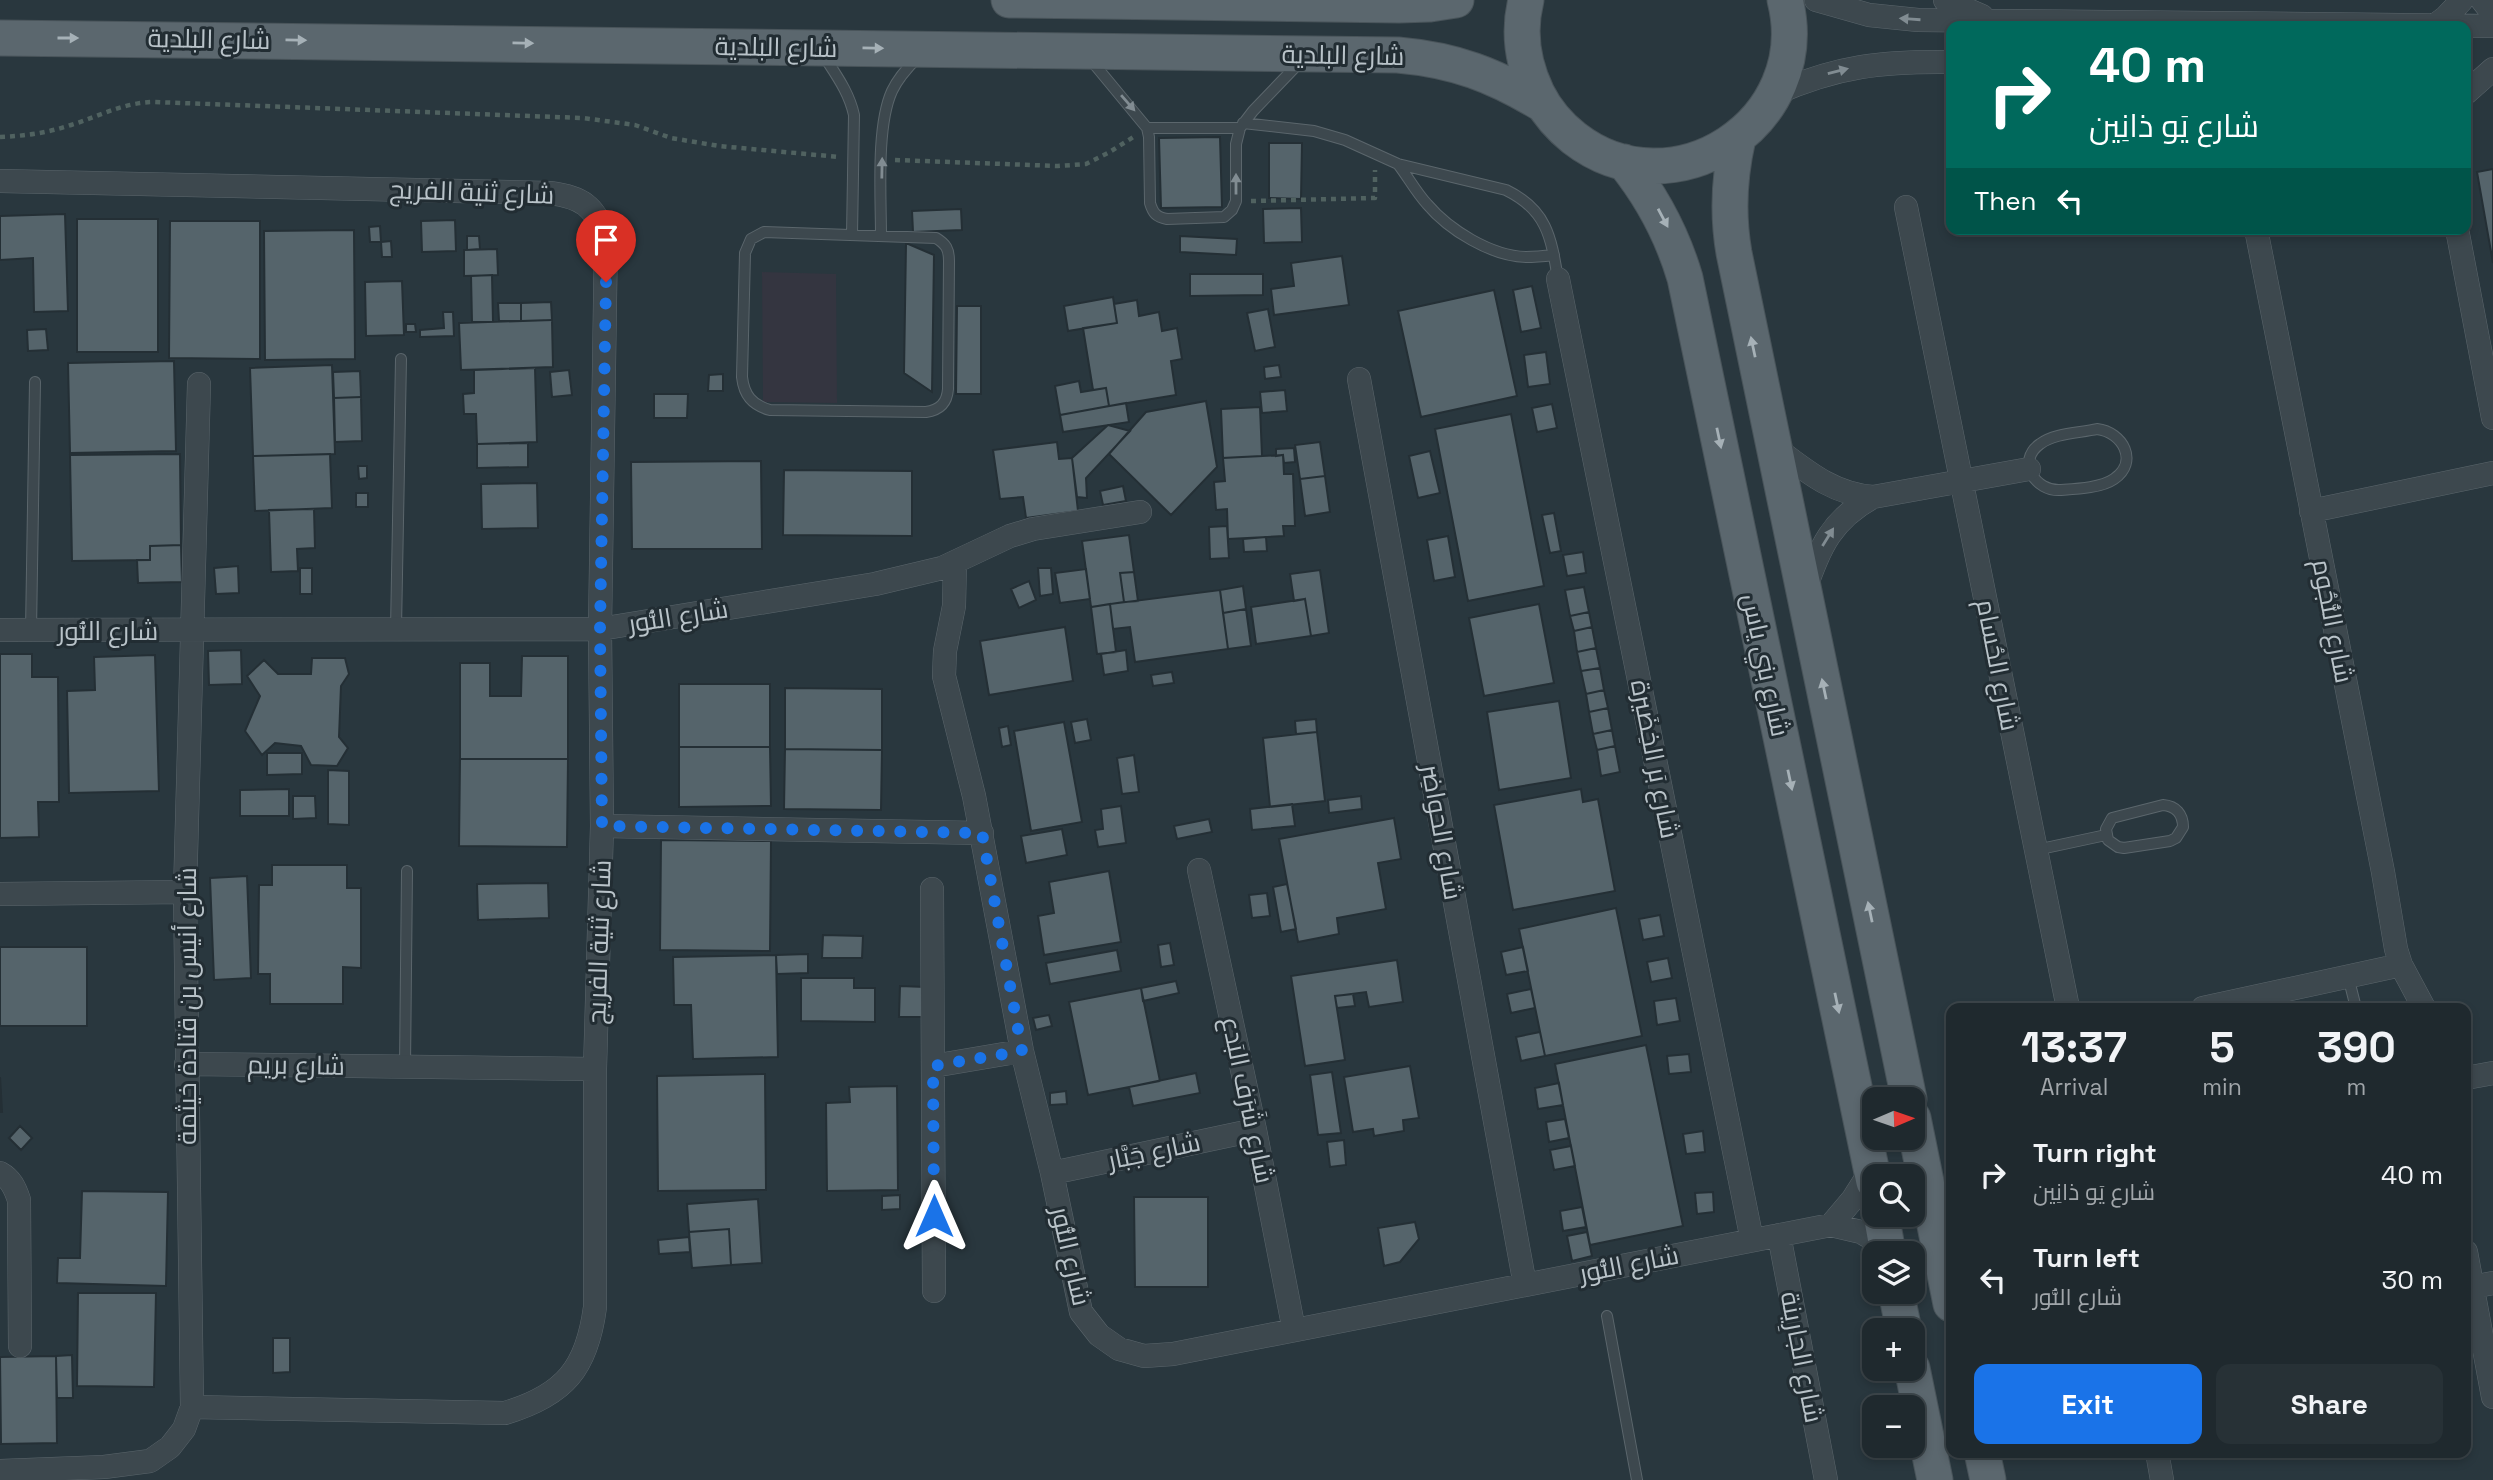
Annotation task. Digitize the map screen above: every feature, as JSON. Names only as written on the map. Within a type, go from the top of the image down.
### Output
[{"type":"main road","name":"شارع البلدية","points":[[1009,0],[1430,4],[1457,0]]},
{"type":"main road","points":[[1526,0],[1522,44],[1529,75],[1542,104],[1562,128],[1587,147],[1615,160],[1647,166],[1679,164],[1710,155],[1738,138],[1759,118],[1774,94],[1784,68],[1789,40],[1785,0]]},
{"type":"main road","name":"شارع البلدية","points":[[0,38],[1398,55],[1458,64],[1488,74],[1542,104]]},
{"type":"main road","name":"شارع بني ياس","points":[[1738,138],[1730,184],[1730,230],[1907,1087]]},
{"type":"main road","name":"شارع بني ياس","points":[[1624,162],[1641,183],[1668,228],[1685,278],[1870,1164]]},
{"type":"main road","points":[[1920,1150],[1946,1280]]},
{"type":"main road","points":[[1915,1381],[1935,1480]]},
{"type":"main road","points":[[1983,1458],[1988,1480]]},
{"type":"street","points":[[1816,0],[1839,8],[1894,18],[1995,21]]},
{"type":"street","points":[[1945,0],[1995,21]]},
{"type":"street","points":[[2441,21],[2462,0]]},
{"type":"street","points":[[2482,0],[2493,13]]},
{"type":"street","points":[[2471,26],[2493,26]]},
{"type":"street","points":[[1774,94],[1831,72],[1861,65],[1946,62]]},
{"type":"street","points":[[2471,66],[2493,68]]},
{"type":"street","points":[[2471,88],[2493,68]]},
{"type":"street","name":"شارع ثنية الفريج","points":[[0,181],[550,193],[569,195],[586,204],[599,218],[606,236],[600,629],[602,826],[595,1069],[595,1307],[591,1337],[579,1364],[559,1388],[534,1405],[505,1413],[192,1407]]},
{"type":"street","name":"شارع الحُسام","points":[[1906,207],[2066,1003]]},
{"type":"street","name":"شارع النُّجُوم","points":[[2257,235],[2383,873],[2392,933],[2401,965],[2421,1003]]},
{"type":"street","points":[[2457,235],[2493,418]]},
{"type":"street","name":"شارع بَر الخِضَيرة","points":[[1558,279],[1752,1240]]},
{"type":"street","name":"شارع الحواضِر","points":[[1359,379],[1525,1285]]},
{"type":"street","name":"شارع أنيس بن قتادة خيثمة","points":[[0,1471],[104,1467],[150,1461],[170,1447],[184,1429],[192,1407],[185,892],[199,384]]},
{"type":"street","points":[[1773,446],[1826,484],[1846,493],[1873,497]]},
{"type":"street","points":[[1804,592],[1827,536],[1855,507],[1873,497],[2029,469]]},
{"type":"street","points":[[2311,511],[2493,472]]},
{"type":"street","name":"شارع النُّور","points":[[0,631],[600,629],[919,575],[955,562],[1010,536],[1033,529],[1140,512]]},
{"type":"street","name":"شارع النُّور","points":[[955,562],[954,606],[945,651],[944,676],[982,833],[1022,1051],[1052,1173],[1081,1312],[1098,1335],[1119,1349],[1144,1356],[1173,1354],[1831,1225],[1886,1238]]},
{"type":"street","points":[[602,826],[982,833]]},
{"type":"street","name":"شارع شَرَف البَدع","points":[[1199,870],[1255,1130],[1294,1330]]},
{"type":"street","points":[[932,889],[934,1291]]},
{"type":"street","points":[[0,894],[185,892]]},
{"type":"street","points":[[2233,1003],[2281,995],[2348,976],[2401,965]]},
{"type":"street","points":[[933,1066],[1022,1051]]},
{"type":"street","name":"شارع بريم","points":[[186,1064],[595,1069]]},
{"type":"street","points":[[2471,1077],[2493,1073]]},
{"type":"street","name":"شارع جَبَّار","points":[[1052,1173],[1255,1130]]},
{"type":"street","points":[[0,1173],[15,1187],[19,1200],[20,1346]]},
{"type":"street","points":[[1831,1225],[1862,1189]]},
{"type":"street","name":"شارع الجارِينة","points":[[1779,1235],[1826,1480]]},
{"type":"street","points":[[2471,1262],[2483,1285],[2493,1397]]},
{"type":"street","points":[[2158,1458],[2162,1480]]},
{"type":"lane","points":[[818,47],[851,100],[854,115],[852,235]]},
{"type":"lane","points":[[881,236],[882,160],[888,100],[901,76],[925,49]]},
{"type":"lane","points":[[1083,51],[1147,128],[1150,203],[1152,211],[1158,217],[1224,217],[1233,210],[1236,201],[1236,145],[1242,126],[1307,54]]},
{"type":"lane","points":[[1147,128],[1242,126],[1314,131],[1345,140],[1398,164],[1506,190],[1520,197],[1542,218],[1549,232],[1558,279]]},
{"type":"lane","points":[[1398,164],[1427,204],[1440,217],[1483,245],[1513,256],[1554,255]]},
{"type":"lane","points":[[764,232],[881,236],[936,239],[944,243],[949,251],[948,389],[942,406],[935,411],[926,412],[761,408],[746,395],[743,386],[747,246],[757,234],[764,232]]},
{"type":"lane","points":[[396,630],[401,359]]},
{"type":"lane","name":"شارع النُّور","points":[[31,631],[34,382]]},
{"type":"lane","points":[[2097,429],[2116,435],[2126,452],[2122,471],[2115,479],[2106,483],[2050,490],[2033,479],[2029,469],[2033,451],[2048,439],[2097,429]]},
{"type":"lane","points":[[2163,805],[2176,809],[2183,821],[2180,833],[2170,841],[2118,847],[2108,840],[2106,835],[2108,823],[2112,818],[2163,805]]},
{"type":"lane","points":[[2036,850],[2106,835]]},
{"type":"lane","points":[[405,1066],[407,871]]},
{"type":"lane","points":[[2348,976],[2355,1003]]},
{"type":"lane","points":[[1607,1316],[1637,1480]]},
{"type":"path","points":[[0,137],[28,136],[70,126],[135,102],[155,102],[583,118],[635,125],[671,138],[719,146],[854,159]]},
{"type":"path","points":[[882,160],[1058,166],[1086,164],[1147,128]]},
{"type":"path","points":[[1236,201],[1375,198],[1374,152]]},
{"type":"shaded area","points":[[762,272],[836,274],[837,403],[763,402]]},
{"type":"building","points":[[1220,137],[1222,207],[1161,208],[1159,138]]},
{"type":"building","points":[[1269,143],[1302,143],[1301,199],[1269,198]]},
{"type":"building","points":[[2493,169],[2493,263],[2477,172]]},
{"type":"building","points":[[1301,208],[1302,242],[1264,243],[1263,209]]},
{"type":"building","points":[[961,209],[962,230],[913,232],[912,211]]},
{"type":"building","points":[[65,214],[68,311],[34,312],[33,258],[0,260],[0,216]]},
{"type":"building","points":[[77,219],[158,219],[158,352],[77,352]]},
{"type":"building","points":[[455,220],[456,251],[422,252],[421,221]]},
{"type":"building","points":[[170,221],[260,221],[260,359],[169,358]]},
{"type":"building","points":[[380,226],[381,242],[370,242],[369,227]]},
{"type":"building","points":[[354,230],[355,359],[265,360],[264,231]]},
{"type":"building","points":[[467,236],[479,236],[480,249],[467,250]]},
{"type":"building","points":[[1180,236],[1237,239],[1236,255],[1180,252]]},
{"type":"building","points":[[391,241],[392,257],[382,257],[381,242]]},
{"type":"building","points":[[906,243],[934,255],[932,392],[904,373]]},
{"type":"building","points":[[497,249],[498,275],[464,276],[464,250]]},
{"type":"building","points":[[1342,256],[1349,305],[1274,315],[1271,289],[1294,286],[1291,263]]},
{"type":"building","points":[[1190,274],[1263,274],[1263,295],[1190,296]]},
{"type":"building","points":[[492,275],[493,322],[472,322],[471,276]]},
{"type":"building","points":[[402,281],[404,335],[366,336],[365,282]]},
{"type":"building","points":[[1532,286],[1541,328],[1521,332],[1513,290]]},
{"type":"building","points":[[1494,290],[1517,396],[1421,417],[1398,311]]},
{"type":"building","points":[[1113,297],[1117,323],[1068,331],[1064,306]]},
{"type":"building","points":[[1137,300],[1139,316],[1159,312],[1162,331],[1177,328],[1182,359],[1171,361],[1176,395],[1109,406],[1106,388],[1093,390],[1083,328],[1117,323],[1114,304]]},
{"type":"building","points":[[551,302],[552,320],[521,321],[521,303]]},
{"type":"building","points":[[498,303],[521,303],[521,321],[499,321]]},
{"type":"building","points":[[957,306],[981,306],[981,394],[956,394]]},
{"type":"building","points":[[1268,309],[1275,347],[1255,351],[1247,313]]},
{"type":"building","points":[[443,312],[453,312],[454,336],[420,337],[420,330],[444,328]]},
{"type":"building","points":[[552,320],[553,367],[461,370],[459,323]]},
{"type":"building","points":[[406,324],[415,324],[416,332],[406,332]]},
{"type":"building","points":[[46,329],[48,350],[28,351],[27,330]]},
{"type":"building","points":[[1546,352],[1550,384],[1528,387],[1524,355]]},
{"type":"building","points":[[174,361],[176,451],[70,453],[68,363]]},
{"type":"building","points":[[332,365],[335,454],[253,456],[250,368]]},
{"type":"building","points":[[1279,365],[1281,377],[1265,379],[1264,367]]},
{"type":"building","points":[[535,368],[537,442],[477,444],[476,414],[464,414],[463,394],[474,393],[474,370]]},
{"type":"building","points":[[569,370],[572,395],[552,397],[550,372]]},
{"type":"building","points":[[360,371],[361,397],[334,398],[333,372]]},
{"type":"building","points":[[723,374],[723,391],[708,391],[709,375]]},
{"type":"building","points":[[1079,381],[1081,392],[1106,388],[1109,406],[1060,415],[1055,386]]},
{"type":"building","points":[[1285,390],[1287,411],[1262,413],[1260,392]]},
{"type":"building","points":[[654,394],[688,394],[687,418],[654,418]]},
{"type":"building","points":[[361,397],[362,441],[335,442],[334,398]]},
{"type":"building","points":[[1206,401],[1217,467],[1171,515],[1109,454],[1146,412]]},
{"type":"building","points":[[1126,403],[1129,422],[1063,432],[1060,415]]},
{"type":"building","points":[[1552,404],[1557,428],[1537,432],[1532,408]]},
{"type":"building","points":[[1260,407],[1262,456],[1223,458],[1221,409]]},
{"type":"building","points":[[1511,414],[1544,586],[1468,601],[1435,429]]},
{"type":"building","points":[[1108,425],[1130,431],[1086,478],[1087,498],[1077,497],[1072,458]]},
{"type":"building","points":[[1057,442],[1059,459],[1072,458],[1078,511],[1026,518],[1023,497],[1000,499],[993,450]]},
{"type":"building","points":[[1320,442],[1325,476],[1300,479],[1295,445]]},
{"type":"building","points":[[528,443],[528,467],[477,468],[477,444]]},
{"type":"building","points":[[1294,448],[1295,462],[1284,463],[1283,455],[1276,456],[1276,449]]},
{"type":"building","points":[[1430,451],[1440,493],[1418,498],[1409,456]]},
{"type":"building","points":[[180,454],[181,545],[150,546],[150,560],[72,561],[70,455]]},
{"type":"building","points":[[330,454],[332,508],[255,511],[253,456]]},
{"type":"building","points":[[1283,455],[1284,474],[1293,474],[1295,526],[1283,526],[1284,536],[1228,539],[1227,509],[1216,510],[1214,482],[1225,481],[1223,458]]},
{"type":"building","points":[[761,461],[762,549],[632,549],[631,462]]},
{"type":"building","points":[[358,466],[367,466],[367,478],[359,479]]},
{"type":"building","points":[[784,470],[912,471],[912,536],[783,535]]},
{"type":"building","points":[[1325,476],[1330,512],[1305,516],[1300,479]]},
{"type":"building","points":[[537,483],[538,528],[482,529],[481,484]]},
{"type":"building","points":[[1123,486],[1126,501],[1103,505],[1100,491]]},
{"type":"building","points":[[356,493],[368,493],[368,507],[356,507]]},
{"type":"building","points":[[314,509],[315,548],[297,549],[298,571],[271,572],[269,510]]},
{"type":"building","points":[[1554,513],[1561,551],[1550,553],[1542,515]]},
{"type":"building","points":[[1227,526],[1229,558],[1210,559],[1209,527]]},
{"type":"building","points":[[1129,535],[1134,572],[1120,573],[1124,602],[1091,607],[1082,541]]},
{"type":"building","points":[[1448,536],[1455,577],[1434,581],[1427,540]]},
{"type":"building","points":[[1266,537],[1267,551],[1244,552],[1243,539]]},
{"type":"building","points":[[181,545],[182,582],[138,583],[137,560],[150,560],[150,546]]},
{"type":"building","points":[[1583,552],[1586,573],[1567,576],[1563,555]]},
{"type":"building","points":[[238,566],[239,593],[216,594],[214,568]]},
{"type":"building","points":[[300,568],[312,568],[312,594],[300,594]]},
{"type":"building","points":[[1038,568],[1051,568],[1053,594],[1040,596]]},
{"type":"building","points":[[1086,569],[1090,599],[1060,603],[1055,573]]},
{"type":"building","points":[[1320,570],[1329,633],[1311,636],[1305,599],[1294,601],[1290,574]]},
{"type":"building","points":[[1134,572],[1138,601],[1124,602],[1120,573]]},
{"type":"building","points":[[1029,581],[1036,600],[1019,608],[1011,589]]},
{"type":"building","points":[[1243,586],[1246,609],[1223,613],[1220,590]]},
{"type":"building","points":[[1584,587],[1589,612],[1570,616],[1565,590]]},
{"type":"building","points":[[1220,590],[1228,649],[1135,662],[1130,627],[1113,629],[1110,604]]},
{"type":"building","points":[[1305,599],[1311,636],[1256,644],[1251,607]]},
{"type":"building","points":[[1110,604],[1116,652],[1097,654],[1091,607]]},
{"type":"building","points":[[1539,604],[1554,683],[1484,696],[1469,618]]},
{"type":"building","points":[[1246,609],[1251,646],[1228,649],[1223,613]]},
{"type":"building","points":[[1589,612],[1592,627],[1574,631],[1570,616]]},
{"type":"building","points":[[1065,627],[1073,681],[989,695],[980,641]]},
{"type":"building","points":[[1592,627],[1596,648],[1577,652],[1574,631]]},
{"type":"building","points":[[1596,648],[1600,668],[1581,671],[1577,652]]},
{"type":"building","points":[[241,650],[242,684],[209,685],[208,651]]},
{"type":"building","points":[[1126,650],[1128,671],[1104,675],[1101,654]]},
{"type":"building","points":[[0,654],[32,654],[32,677],[58,677],[59,802],[38,802],[39,837],[0,838]]},
{"type":"building","points":[[155,655],[159,791],[69,793],[67,691],[95,690],[94,657]]},
{"type":"building","points":[[522,656],[568,656],[568,759],[460,759],[460,663],[490,663],[490,696],[521,696]]},
{"type":"building","points":[[312,658],[345,658],[349,674],[341,686],[339,737],[348,748],[337,766],[311,765],[301,746],[275,743],[262,755],[245,731],[260,696],[247,676],[264,660],[278,674],[311,674]]},
{"type":"building","points":[[1600,668],[1604,690],[1586,694],[1581,671]]},
{"type":"building","points":[[1172,672],[1174,683],[1153,686],[1151,675]]},
{"type":"building","points":[[679,684],[770,684],[770,747],[679,747]]},
{"type":"building","points":[[785,688],[882,689],[882,750],[785,749]]},
{"type":"building","points":[[1604,690],[1608,708],[1589,712],[1586,694]]},
{"type":"building","points":[[1559,701],[1571,778],[1499,790],[1487,712]]},
{"type":"building","points":[[1608,708],[1612,730],[1593,734],[1589,712]]},
{"type":"building","points":[[1087,719],[1091,740],[1075,743],[1071,722]]},
{"type":"building","points":[[1316,719],[1317,732],[1296,734],[1295,721]]},
{"type":"building","points":[[1064,722],[1082,822],[1031,831],[1014,731]]},
{"type":"building","points":[[1008,726],[1011,745],[1002,747],[999,728]]},
{"type":"building","points":[[1612,730],[1615,746],[1597,750],[1593,734]]},
{"type":"building","points":[[1317,732],[1325,801],[1270,807],[1263,738]]},
{"type":"building","points":[[1615,746],[1620,772],[1601,776],[1597,750]]},
{"type":"building","points":[[679,747],[770,747],[771,806],[679,807]]},
{"type":"building","points":[[785,749],[882,750],[881,810],[784,809]]},
{"type":"building","points":[[267,753],[302,753],[302,774],[267,775]]},
{"type":"building","points":[[1134,755],[1139,792],[1122,794],[1117,758]]},
{"type":"building","points":[[460,759],[568,759],[567,847],[459,846]]},
{"type":"building","points":[[328,770],[349,771],[349,825],[328,824]]},
{"type":"building","points":[[289,789],[289,816],[240,816],[240,790]]},
{"type":"building","points":[[1581,789],[1583,802],[1598,799],[1615,891],[1513,910],[1494,805]]},
{"type":"building","points":[[293,796],[315,796],[316,818],[293,819]]},
{"type":"building","points":[[1361,796],[1362,809],[1329,813],[1328,800]]},
{"type":"building","points":[[1292,804],[1295,826],[1252,830],[1250,809]]},
{"type":"building","points":[[1121,806],[1126,843],[1098,847],[1095,830],[1103,829],[1101,809]]},
{"type":"building","points":[[1394,818],[1401,859],[1378,863],[1386,909],[1337,918],[1339,934],[1298,942],[1279,839]]},
{"type":"building","points":[[1209,819],[1212,832],[1177,839],[1174,826]]},
{"type":"building","points":[[1062,829],[1067,855],[1026,863],[1021,836]]},
{"type":"building","points":[[661,840],[771,841],[770,951],[660,950]]},
{"type":"building","points":[[272,865],[347,865],[347,888],[361,888],[361,968],[343,967],[343,1004],[270,1004],[270,974],[258,974],[259,885],[272,885]]},
{"type":"building","points":[[1109,871],[1121,942],[1044,955],[1038,916],[1054,913],[1049,882]]},
{"type":"building","points":[[247,876],[251,978],[214,980],[210,878]]},
{"type":"building","points":[[548,883],[549,918],[478,920],[477,884]]},
{"type":"building","points":[[1287,884],[1296,929],[1281,932],[1273,887]]},
{"type":"building","points":[[1267,893],[1270,916],[1252,918],[1249,895]]},
{"type":"building","points":[[1616,908],[1642,1036],[1545,1056],[1519,929]]},
{"type":"building","points":[[1660,915],[1664,936],[1643,940],[1639,919]]},
{"type":"building","points":[[823,935],[863,936],[862,958],[822,958]]},
{"type":"building","points":[[1170,943],[1174,965],[1161,967],[1158,945]]},
{"type":"building","points":[[0,947],[87,947],[87,1026],[0,1026]]},
{"type":"building","points":[[1523,947],[1528,971],[1506,975],[1501,952]]},
{"type":"building","points":[[1117,950],[1121,971],[1050,984],[1046,963]]},
{"type":"building","points":[[808,954],[808,973],[777,974],[776,955]]},
{"type":"building","points":[[776,955],[778,1057],[693,1059],[691,1005],[674,1005],[673,957]]},
{"type":"building","points":[[1668,958],[1672,978],[1651,982],[1647,962]]},
{"type":"building","points":[[1397,960],[1403,1002],[1369,1007],[1366,992],[1335,996],[1345,1060],[1305,1066],[1291,976]]},
{"type":"building","points":[[801,978],[854,978],[854,988],[875,988],[875,1022],[801,1021]]},
{"type":"building","points":[[1176,981],[1179,993],[1143,1001],[1141,988]]},
{"type":"building","points":[[900,986],[926,987],[926,1017],[899,1017]]},
{"type":"building","points":[[1141,988],[1160,1081],[1088,1095],[1069,1002]]},
{"type":"building","points":[[1531,989],[1535,1008],[1511,1013],[1507,994]]},
{"type":"building","points":[[1353,994],[1355,1006],[1337,1008],[1335,996]]},
{"type":"building","points":[[1676,998],[1680,1021],[1657,1025],[1654,1001]]},
{"type":"building","points":[[1049,1015],[1052,1026],[1036,1030],[1033,1018]]},
{"type":"building","points":[[1540,1032],[1545,1056],[1521,1061],[1516,1037]]},
{"type":"building","points":[[1646,1045],[1683,1226],[1590,1245],[1555,1064]]},
{"type":"building","points":[[1689,1054],[1691,1072],[1669,1074],[1667,1056]]},
{"type":"building","points":[[1410,1066],[1419,1118],[1403,1120],[1404,1131],[1374,1136],[1373,1129],[1353,1132],[1344,1077]]},
{"type":"building","points":[[1332,1072],[1341,1133],[1318,1135],[1310,1075]]},
{"type":"building","points":[[1196,1073],[1200,1093],[1133,1106],[1129,1087]]},
{"type":"building","points":[[765,1074],[766,1190],[658,1191],[657,1076]]},
{"type":"building","points":[[0,1077],[2,1112],[0,1112]]},
{"type":"building","points":[[1559,1083],[1563,1105],[1538,1109],[1535,1088]]},
{"type":"building","points":[[897,1086],[898,1190],[827,1191],[826,1103],[850,1102],[849,1087]]},
{"type":"building","points":[[1066,1091],[1067,1104],[1050,1105],[1050,1093]]},
{"type":"building","points":[[1565,1119],[1569,1138],[1549,1142],[1546,1122]]},
{"type":"building","points":[[20,1126],[32,1138],[21,1150],[9,1138]]},
{"type":"building","points":[[1703,1131],[1705,1152],[1686,1154],[1683,1134]]},
{"type":"building","points":[[1344,1140],[1346,1165],[1330,1167],[1327,1142]]},
{"type":"building","points":[[1571,1146],[1575,1166],[1554,1170],[1550,1150]]},
{"type":"building","points":[[82,1191],[168,1192],[166,1286],[57,1283],[58,1258],[80,1258]]},
{"type":"building","points":[[1713,1192],[1714,1212],[1697,1214],[1695,1193]]},
{"type":"building","points":[[900,1195],[900,1209],[882,1210],[882,1196]]},
{"type":"building","points":[[1134,1197],[1208,1197],[1208,1287],[1135,1287]]},
{"type":"building","points":[[758,1199],[762,1263],[731,1265],[729,1229],[689,1232],[687,1204]]},
{"type":"building","points":[[1582,1207],[1586,1227],[1563,1231],[1560,1211]]},
{"type":"building","points":[[1415,1222],[1419,1239],[1400,1262],[1384,1266],[1378,1228]]},
{"type":"building","points":[[729,1229],[731,1265],[692,1268],[689,1232]]},
{"type":"building","points":[[1587,1232],[1592,1256],[1572,1261],[1567,1236]]},
{"type":"building","points":[[689,1237],[690,1252],[659,1254],[658,1240]]},
{"type":"building","points":[[78,1293],[156,1293],[154,1387],[77,1386]]},
{"type":"building","points":[[273,1338],[290,1338],[290,1372],[273,1373]]},
{"type":"building","points":[[72,1355],[73,1398],[57,1398],[56,1356]]},
{"type":"building","points":[[56,1356],[57,1443],[1,1444],[0,1357]]},
{"type":"route","points":[[606,282],[600,629],[602,826],[982,833],[1022,1051],[933,1066],[934,1216]]}]
